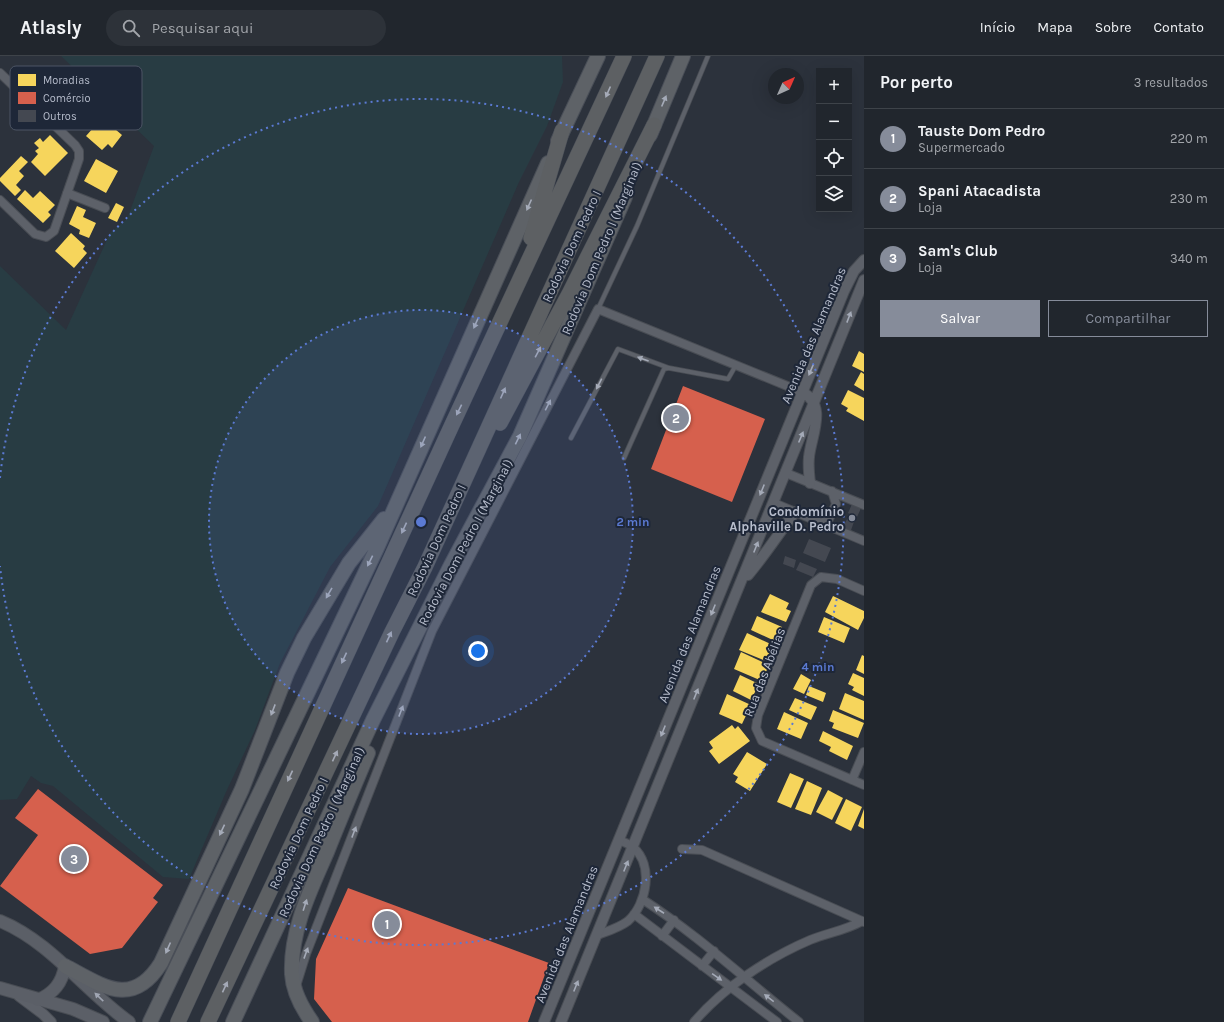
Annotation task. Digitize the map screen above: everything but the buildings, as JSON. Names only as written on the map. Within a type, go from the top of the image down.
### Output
[{"type":"highway","points":[[153,1017],[377,548],[394,506],[562,131],[598,56]]},
{"type":"highway","points":[[178,1022],[442,447],[624,56]]},
{"type":"highway","name":"Rodovia Dom Pedro I","points":[[208,1022],[392,632],[440,535],[658,56]]},
{"type":"highway","name":"Rodovia Dom Pedro I (Marginal)","points":[[233,1022],[373,720],[520,436],[614,223],[683,56]]},
{"type":"highway","points":[[440,535],[569,294],[654,125]]},
{"type":"highway","points":[[500,324],[538,216],[562,131]]},
{"type":"highway","points":[[65,966],[109,989],[128,990],[142,986],[152,977],[161,963],[242,789],[287,673],[304,638],[349,563],[394,506]]},
{"type":"highway","points":[[312,1022],[304,1012],[295,990],[292,976],[292,957],[295,936],[306,901],[377,732],[404,659]]},
{"type":"main road","points":[[0,921],[38,943],[112,1010],[129,1022]]},
{"type":"main road","points":[[38,1000],[57,988],[61,981],[65,966]]},
{"type":"main road","points":[[5,989],[38,1000],[73,1009],[103,1022]]},
{"type":"street","points":[[0,73],[10,83]]},
{"type":"street","points":[[0,200],[35,234],[46,237],[54,231],[79,159],[79,151],[75,145],[59,130]]},
{"type":"street","points":[[67,194],[105,208]]},
{"type":"street","name":"Avenida das Alamandras","points":[[544,1022],[844,291],[854,271],[864,260]]},
{"type":"street","name":"Avenida das Alamandras","points":[[561,1022],[742,583],[864,280]]},
{"type":"street","points":[[295,990],[306,954],[432,631],[598,309],[802,392],[815,403],[817,410],[809,457],[810,483]]},
{"type":"street","points":[[786,474],[864,505]]},
{"type":"street","points":[[821,523],[829,519],[836,504],[832,492]]},
{"type":"street","points":[[774,503],[864,541]]},
{"type":"street","points":[[742,583],[765,555],[795,512]]},
{"type":"street","name":"Rua das Abélias","points":[[864,591],[837,579],[821,577],[811,585],[758,715],[756,728],[762,741],[864,785]]},
{"type":"street","points":[[703,634],[709,640],[718,641]]},
{"type":"street","points":[[852,780],[864,752]]},
{"type":"street","points":[[597,935],[622,925],[634,914],[642,899],[646,884],[644,868],[638,854],[633,848],[619,840]]},
{"type":"street","points":[[682,848],[702,850],[863,921]]},
{"type":"street","points":[[642,899],[674,920],[714,951],[744,978],[799,1022]]},
{"type":"street","points":[[634,914],[777,1022]]},
{"type":"street","points":[[662,936],[674,920]]},
{"type":"street","points":[[694,1022],[720,995],[744,978],[793,948],[863,921]]},
{"type":"street","points":[[702,966],[714,951]]},
{"type":"street","points":[[5,989],[28,1001],[51,1022]]},
{"type":"lane","points":[[598,309],[637,226],[708,56]]},
{"type":"lane","points":[[571,438],[618,349],[669,368],[728,379],[736,366]]},
{"type":"lane","points":[[624,458],[664,369],[669,368]]},
{"type":"shaded area","points":[[61,56],[562,56],[563,82],[547,126],[519,182],[378,506],[330,567],[280,663],[255,730],[226,792],[189,879],[163,877],[53,786],[41,783],[31,776],[17,799],[0,800],[0,266],[66,330],[110,233],[127,219],[154,146],[137,130],[142,130],[142,66],[71,66]]},
{"type":"place","name":"Spani Atacadista","points":[[676,418]]},
{"type":"place","name":"Condomínio Alphaville D. Pedro","points":[[852,518]]},
{"type":"place","name":"Sam's Club","points":[[74,859]]},
{"type":"place","name":"Tauste Dom Pedro","points":[[387,924]]}]
